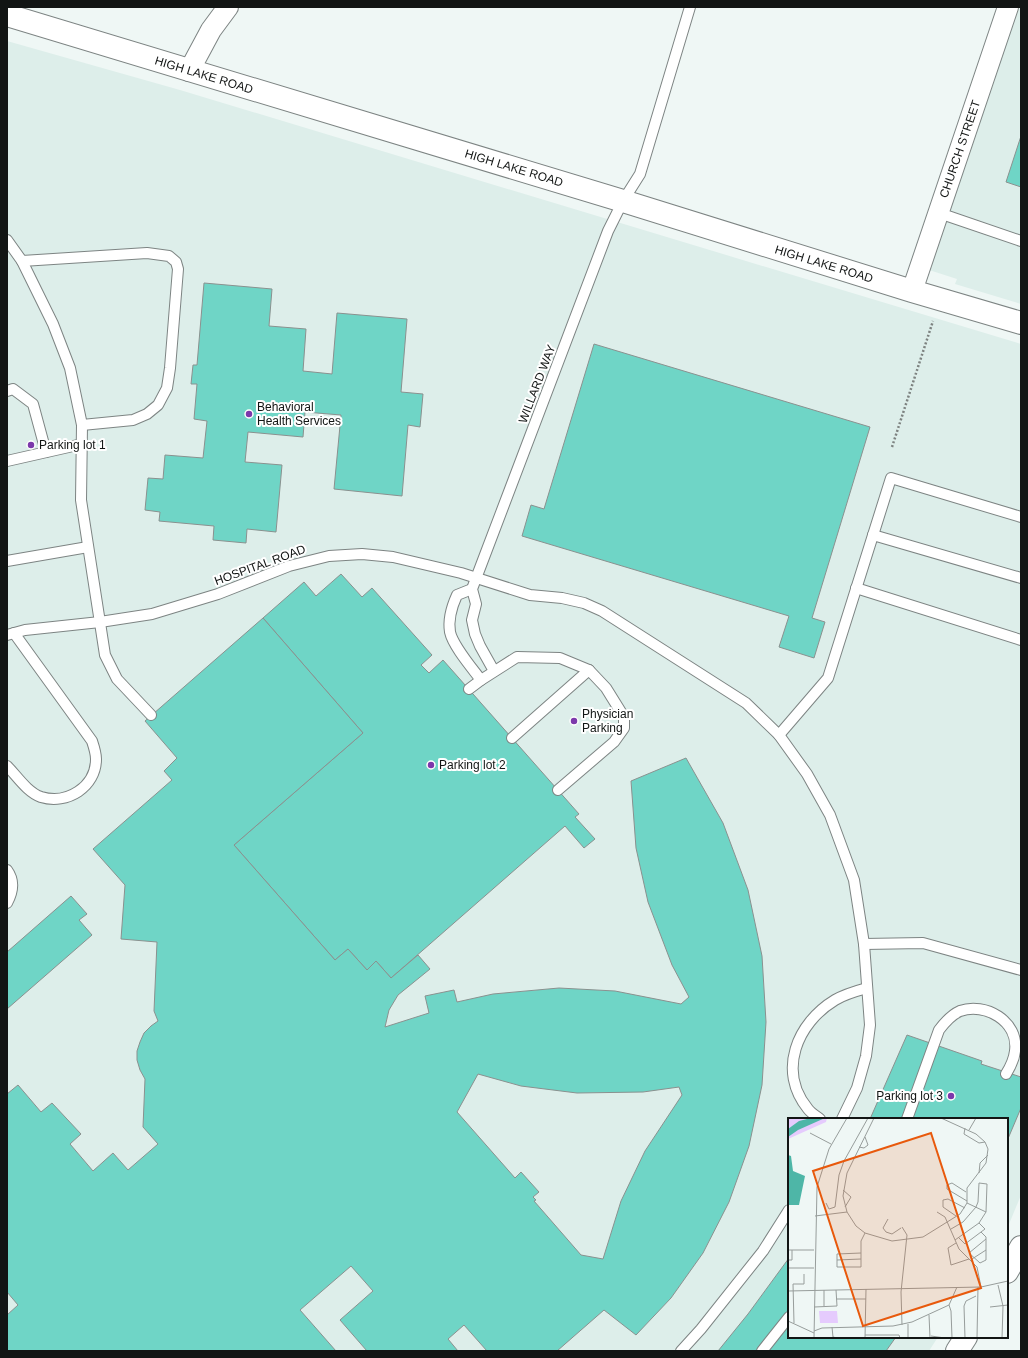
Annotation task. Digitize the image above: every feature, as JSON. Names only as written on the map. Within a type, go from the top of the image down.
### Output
[{"type":"street","points":[[189,71],[211,30],[228,7]]},
{"type":"street","name":"CHURCH STREET","points":[[912,291],[1008,7]]},
{"type":"street","name":"HIGH LAKE ROAD","points":[[16,14],[189,71],[623,201],[912,291],[1021,323]]},
{"type":"street","points":[[1008,1270],[1021,1247]]},
{"type":"street","points":[[957,1351],[965,1338]]},
{"type":"lane","name":"WILLARD WAY","points":[[472,589],[478,578],[608,231],[623,201],[640,174],[690,7]]},
{"type":"lane","points":[[939,213],[1021,241]]},
{"type":"lane","points":[[8,245],[22,261],[54,324],[67,361],[82,426],[81,500],[105,655],[117,679],[151,715]]},
{"type":"lane","points":[[22,261],[147,253],[169,256],[176,262],[178,269],[170,368],[167,388],[158,405],[147,414],[133,420],[82,426]]},
{"type":"lane","points":[[7,391],[13,389],[33,404],[46,452]]},
{"type":"lane","points":[[7,461],[82,444]]},
{"type":"lane","points":[[779,735],[828,678],[891,478],[1021,517]]},
{"type":"lane","points":[[873,535],[1021,578]]},
{"type":"lane","points":[[7,561],[88,547]]},
{"type":"lane","name":"HOSPITAL ROAD","points":[[11,634],[26,630],[100,622],[152,614],[218,594],[289,566],[329,556],[362,554],[393,557],[478,578],[530,595],[562,598],[584,603],[602,610],[746,703],[779,735],[807,774],[830,816],[856,887],[864,944],[870,1025],[866,1056],[857,1088],[842,1118]]},
{"type":"lane","points":[[856,588],[1021,640]]},
{"type":"lane","points":[[481,680],[459,650],[450,632],[451,609],[457,595],[472,589],[476,604],[472,620],[475,634],[494,671]]},
{"type":"lane","points":[[7,766],[30,791],[51,799],[62,799],[73,795],[82,789],[89,781],[94,771],[96,760],[92,741],[11,634]]},
{"type":"lane","points":[[469,689],[517,657],[560,658],[588,670],[606,688],[624,717],[624,728],[614,742],[558,790]]},
{"type":"lane","points":[[512,738],[588,670]]},
{"type":"lane","points":[[7,870],[11,875],[13,885],[11,895],[7,903]]},
{"type":"lane","points":[[864,944],[923,943],[1021,970]]},
{"type":"lane","points":[[819,1118],[808,1110],[797,1092],[792,1074],[793,1056],[799,1039],[808,1024],[821,1010],[835,1000],[851,992],[867,988]]},
{"type":"lane","points":[[907,1118],[939,1030],[947,1019],[958,1012],[971,1008],[985,1009],[997,1015],[1007,1024],[1013,1036],[1016,1049],[1013,1062],[1006,1074]]},
{"type":"lane","points":[[681,1351],[701,1330],[763,1251],[788,1212]]},
{"type":"lane","points":[[762,1351],[788,1318]]},
{"type":"path","points":[[892,447],[933,320]]},
{"type":"shaded area","points":[[1008,7],[1021,7],[1021,304],[955,284],[957,279],[926,269]]},
{"type":"shaded area","points":[[7,41],[180,90],[1021,344],[1021,1195],[1008,1227],[1008,1118],[788,1118],[788,1338],[937,1338],[929,1351],[7,1351]]},
{"type":"building","points":[[1021,136],[1021,187],[1006,182]]},
{"type":"building","name":"Behavioral Health Services","points":[[204,283],[272,289],[269,326],[306,329],[303,371],[332,374],[337,313],[407,319],[401,392],[423,394],[420,427],[408,425],[402,496],[334,489],[341,415],[305,412],[303,437],[248,432],[245,462],[282,465],[276,532],[247,529],[246,543],[213,540],[214,526],[159,521],[160,512],[145,510],[148,478],[163,479],[165,455],[203,458],[207,421],[194,419],[197,384],[191,384],[193,365],[197,365]]},
{"type":"building","points":[[594,344],[870,427],[812,618],[825,622],[814,658],[779,647],[789,616],[522,536],[531,505],[544,509]]},
{"type":"building","name":"Parking lot 2","points":[[341,574],[362,597],[372,588],[432,655],[421,665],[429,673],[443,660],[579,814],[575,817],[595,839],[584,848],[565,826],[391,978],[376,961],[367,970],[348,949],[335,960],[234,845],[363,733],[263,618],[304,582],[316,596]]},
{"type":"building","points":[[263,618],[363,733],[234,845],[335,960],[348,949],[367,970],[376,961],[391,978],[418,955],[430,969],[398,995],[389,1010],[385,1027],[429,1013],[425,996],[454,990],[457,1002],[493,994],[559,988],[615,991],[681,1004],[689,997],[672,965],[648,902],[636,848],[631,781],[686,758],[723,823],[748,890],[762,956],[766,1022],[762,1085],[749,1146],[729,1202],[703,1253],[671,1298],[636,1335],[604,1310],[557,1351],[487,1351],[464,1325],[448,1339],[458,1351],[367,1351],[340,1320],[373,1291],[351,1266],[300,1310],[336,1351],[7,1351],[7,1315],[18,1305],[7,1292],[7,1094],[18,1085],[41,1112],[52,1103],[81,1134],[70,1144],[93,1171],[113,1153],[128,1170],[158,1144],[143,1127],[145,1079],[137,1060],[137,1051],[144,1033],[158,1021],[154,1011],[157,942],[121,939],[125,885],[93,849],[172,780],[164,771],[177,758],[145,721]],"holes":[[[478,1074],[521,1086],[577,1093],[643,1092],[679,1087],[682,1095],[645,1151],[621,1201],[603,1259],[581,1255],[534,1201],[536,1200],[533,1197],[539,1192],[521,1172],[515,1178],[457,1112]]]},
{"type":"building","points":[[71,896],[87,914],[79,920],[92,935],[7,1009],[7,952]]},
{"type":"building","name":"Parking lot 3","points":[[907,1035],[982,1061],[981,1064],[1021,1077],[1021,1108],[1008,1139],[1008,1118],[870,1118]]},
{"type":"building","points":[[788,1259],[788,1338],[895,1338],[886,1351],[718,1351],[748,1314]]},
{"type":"place","name":"Behavioral Health Services","points":[[249,414]]},
{"type":"place","name":"Parking lot 1","points":[[31,445]]},
{"type":"place","name":"Physician Parking","points":[[574,721]]},
{"type":"place","name":"Parking lot 2","points":[[431,765]]},
{"type":"place","name":"Parking lot 3","points":[[951,1096]]}]
